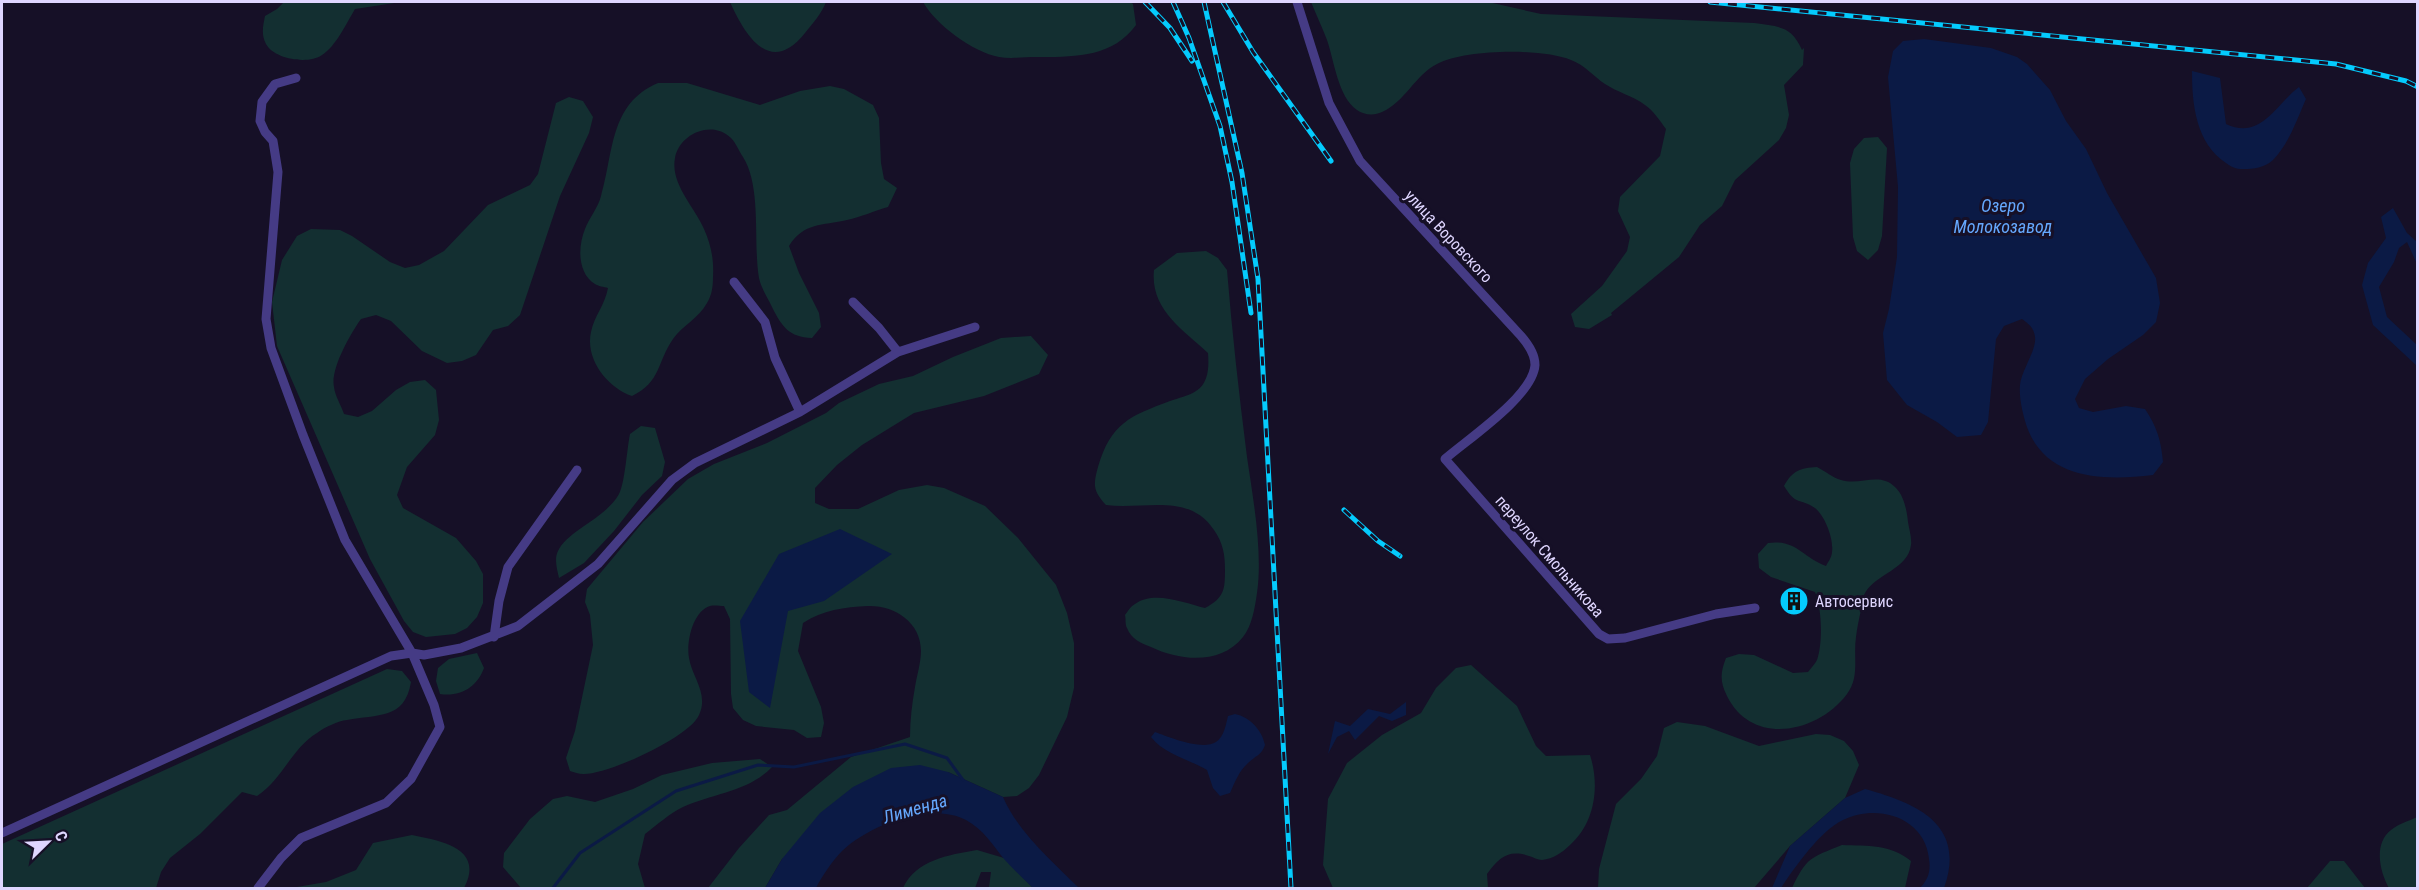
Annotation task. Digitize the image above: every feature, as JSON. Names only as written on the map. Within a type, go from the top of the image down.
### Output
[{"type":"street","name":"улица Воровского","points":[[1297,2],[1329,103],[1360,160],[1521,336],[1534,357],[1533,374],[1524,391],[1445,459]]},
{"type":"street","points":[[258,888],[281,858],[301,838],[387,803],[411,779],[440,727],[434,705],[412,652],[345,540],[271,348],[266,319],[278,172],[273,141],[260,121],[262,102],[275,84],[296,78]]},
{"type":"street","points":[[734,282],[765,322],[775,358],[800,412]]},
{"type":"street","points":[[853,302],[879,328],[898,352]]},
{"type":"street","points":[[2,833],[391,656],[412,652],[424,655],[461,648],[518,626],[598,564],[672,480],[695,463],[800,412],[898,352],[975,327]]},
{"type":"street","name":"переулок Смольникова","points":[[1445,459],[1599,634],[1608,639],[1625,638],[1716,614],[1755,608]]},
{"type":"street","points":[[494,637],[499,601],[508,567],[577,470]]},
{"type":"green space","points":[[284,2],[401,2],[355,9],[327,51],[316,58],[300,60],[276,53],[270,49],[263,37],[265,16]]},
{"type":"green space","points":[[730,2],[826,2],[820,14],[792,46],[781,51],[770,51],[751,38]]},
{"type":"green space","points":[[923,2],[1130,2],[1133,4],[1136,25],[1126,36],[1104,50],[1078,56],[1004,58],[978,50],[956,36],[937,20]]},
{"type":"green space","points":[[1311,2],[1488,2],[1541,14],[1754,23],[1777,27],[1789,32],[1802,50],[1804,48],[1803,65],[1784,85],[1789,115],[1786,128],[1779,140],[1735,180],[1722,206],[1700,225],[1679,257],[1611,313],[1612,315],[1589,329],[1575,327],[1571,314],[1602,286],[1627,251],[1630,237],[1618,211],[1620,197],[1660,156],[1666,129],[1654,113],[1648,107],[1610,87],[1571,60],[1541,53],[1504,52],[1466,55],[1437,64],[1422,75],[1390,108],[1376,114],[1363,113],[1357,110],[1345,96],[1327,40]]},
{"type":"green space","points":[[658,83],[687,83],[760,105],[800,91],[830,86],[844,89],[873,105],[879,118],[884,179],[897,188],[888,207],[852,219],[814,226],[801,233],[789,246],[799,273],[819,313],[821,327],[812,338],[797,336],[787,330],[779,320],[760,282],[753,184],[743,157],[733,140],[723,132],[706,130],[689,136],[678,149],[674,168],[684,195],[704,229],[712,252],[712,290],[704,308],[673,339],[653,378],[632,396],[606,379],[591,352],[591,332],[608,288],[596,285],[589,279],[582,266],[580,251],[585,229],[601,196],[612,146],[622,116],[630,103],[642,92]]},
{"type":"green space","points":[[569,97],[583,101],[593,117],[589,133],[560,196],[520,315],[508,326],[493,330],[476,355],[462,361],[447,363],[422,351],[391,321],[376,315],[361,319],[347,342],[335,371],[335,390],[344,414],[358,417],[372,411],[396,390],[410,382],[425,380],[436,390],[439,420],[435,435],[407,467],[397,495],[403,508],[456,538],[476,561],[483,574],[483,603],[477,617],[467,628],[455,634],[426,637],[413,632],[404,621],[370,559],[277,346],[272,302],[282,260],[297,236],[311,229],[340,230],[390,262],[405,268],[419,265],[444,251],[488,205],[530,185],[538,174],[556,103]]},
{"type":"green space","points":[[1878,137],[1887,148],[1882,236],[1878,250],[1868,260],[1857,251],[1853,237],[1850,163],[1854,149],[1864,138]]},
{"type":"green space","points":[[1206,251],[1218,258],[1227,270],[1238,386],[1256,525],[1259,577],[1253,616],[1243,637],[1223,652],[1200,658],[1162,652],[1137,640],[1126,627],[1125,615],[1134,605],[1151,598],[1170,599],[1205,608],[1216,601],[1224,588],[1225,577],[1224,554],[1217,535],[1204,518],[1179,507],[1106,505],[1096,492],[1095,479],[1109,440],[1124,423],[1144,411],[1187,396],[1204,384],[1208,369],[1208,353],[1178,326],[1162,307],[1154,284],[1154,270],[1177,253]]},
{"type":"green space","points":[[1031,336],[1048,355],[1039,374],[984,396],[914,413],[862,445],[837,465],[815,488],[815,503],[829,509],[858,509],[899,490],[927,485],[944,488],[985,506],[1018,538],[1056,585],[1067,613],[1074,643],[1074,688],[1067,717],[1039,775],[1029,788],[1017,796],[1003,797],[948,772],[782,859],[765,888],[708,888],[739,848],[769,815],[787,810],[851,757],[910,737],[912,706],[921,655],[920,641],[911,624],[904,617],[878,606],[842,608],[818,615],[803,623],[798,651],[821,707],[824,723],[821,737],[807,738],[794,730],[756,726],[743,720],[733,708],[730,619],[724,606],[710,606],[704,609],[695,620],[688,651],[701,693],[702,707],[699,715],[680,734],[647,753],[595,773],[581,774],[570,771],[566,758],[575,731],[593,645],[590,615],[585,602],[587,589],[643,522],[688,479],[714,464],[767,443],[826,413],[839,403],[879,384],[913,376],[1001,338]]},
{"type":"green space","points":[[641,426],[655,428],[665,462],[662,476],[642,495],[614,531],[584,563],[559,578],[556,561],[558,551],[570,537],[605,511],[619,494],[630,434]]},
{"type":"green space","points":[[1817,467],[1841,480],[1883,480],[1890,483],[1901,495],[1906,509],[1911,545],[1904,560],[1870,586],[1864,595],[1855,644],[1855,674],[1847,694],[1820,718],[1786,729],[1768,728],[1752,723],[1738,712],[1725,691],[1722,682],[1723,668],[1726,658],[1739,654],[1754,655],[1793,673],[1808,672],[1817,660],[1821,626],[1815,592],[1771,577],[1759,568],[1758,554],[1768,543],[1778,542],[1792,546],[1826,566],[1832,547],[1825,522],[1815,508],[1795,499],[1784,486],[1797,471]]},
{"type":"green space","points":[[477,653],[484,668],[473,685],[455,694],[440,694],[436,681],[438,668],[449,659]]},
{"type":"green space","points":[[1471,665],[1517,706],[1536,746],[1546,756],[1590,755],[1595,791],[1585,826],[1567,848],[1558,855],[1540,860],[1522,854],[1510,854],[1500,859],[1487,874],[1488,888],[1333,888],[1323,865],[1328,799],[1347,763],[1382,735],[1421,713],[1436,688],[1456,668]]},
{"type":"green space","points":[[387,669],[402,671],[411,682],[403,703],[388,713],[336,723],[308,740],[266,789],[257,796],[242,792],[200,834],[170,858],[161,872],[156,888],[2,888],[2,844]]},
{"type":"green space","points":[[1677,722],[1705,726],[1759,746],[1816,734],[1830,735],[1844,741],[1853,751],[1859,765],[1845,798],[1790,846],[1754,888],[1598,888],[1599,869],[1616,804],[1641,779],[1657,756],[1664,728]]},
{"type":"green space","points":[[760,759],[772,767],[763,775],[741,787],[683,807],[645,834],[638,864],[645,888],[521,888],[503,867],[504,853],[530,819],[553,799],[567,796],[595,802],[633,789],[662,775],[712,763]]},
{"type":"green space","points":[[2417,817],[2417,888],[2389,888],[2381,866],[2382,843],[2385,836],[2394,828]]},
{"type":"green space","points":[[412,835],[447,844],[464,855],[469,864],[469,874],[464,888],[291,888],[326,882],[356,870],[373,843]]},
{"type":"green space","points":[[1842,845],[1878,847],[1903,855],[1911,861],[1905,888],[1792,888],[1806,864]]},
{"type":"green space","points":[[977,850],[1004,858],[1033,888],[989,888],[991,872],[981,872],[975,888],[903,888],[916,871],[924,865],[944,857]]},
{"type":"green space","points":[[2330,861],[2344,861],[2365,888],[2307,888]]},
{"type":"water","name":"Озеро Молокозавод","points":[[1924,39],[1991,48],[2017,57],[2027,64],[2050,90],[2066,121],[2086,149],[2107,193],[2156,278],[2160,303],[2156,322],[2143,335],[2108,359],[2085,379],[2075,399],[2079,408],[2093,412],[2126,406],[2145,409],[2160,440],[2163,462],[2153,475],[2114,477],[2076,472],[2060,466],[2045,455],[2033,441],[2025,421],[2020,390],[2021,379],[2035,342],[2032,329],[2022,319],[2004,326],[1996,339],[1988,422],[1981,435],[1957,437],[1937,422],[1907,405],[1887,380],[1883,333],[1897,257],[1898,187],[1888,77],[1893,51],[1903,41]]},
{"type":"water","points":[[2192,71],[2220,78],[2226,124],[2238,128],[2249,128],[2267,118],[2299,87],[2306,99],[2288,139],[2273,160],[2259,168],[2240,169],[2230,166],[2216,155],[2202,134],[2198,122],[2193,97]]},
{"type":"water","points":[[2393,208],[2407,233],[2417,242],[2417,264],[2407,242],[2399,248],[2394,262],[2379,287],[2387,317],[2417,345],[2417,366],[2373,325],[2362,285],[2368,263],[2386,238],[2381,217]]},
{"type":"water","points":[[840,529],[892,554],[824,601],[788,611],[770,708],[749,692],[740,621],[779,554]]},
{"type":"water","points":[[1406,702],[1406,715],[1392,721],[1379,716],[1355,740],[1349,731],[1337,737],[1328,754],[1335,721],[1350,726],[1368,709],[1390,714]]},
{"type":"water","points":[[1235,714],[1246,718],[1254,725],[1265,745],[1242,770],[1230,793],[1220,796],[1213,788],[1207,770],[1169,752],[1151,737],[1155,732],[1194,744],[1210,744],[1221,737],[1228,716]]},
{"type":"water","name":"Лименда","points":[[920,765],[948,772],[1003,797],[1009,810],[1027,834],[1079,888],[1033,888],[972,824],[952,815],[936,813],[901,819],[854,841],[828,868],[816,888],[765,888],[782,859],[820,813],[853,787],[891,768]]},
{"type":"water","points":[[1865,789],[1902,801],[1932,820],[1943,832],[1949,848],[1949,866],[1944,888],[1920,888],[1928,875],[1930,863],[1926,845],[1919,833],[1897,817],[1870,813],[1856,815],[1834,825],[1809,850],[1781,888],[1772,888],[1790,846],[1845,798]]},
{"type":"waterway","points":[[553,888],[580,853],[676,791],[758,765],[794,767],[905,744],[947,758],[963,780]]},
{"type":"railway","points":[[1145,2],[1170,28],[1192,61]]},
{"type":"railway","points":[[1173,2],[1189,38],[1220,126],[1232,182],[1251,313]]},
{"type":"railway","points":[[1204,2],[1242,173],[1258,279],[1291,888]]},
{"type":"railway","points":[[1223,2],[1253,52],[1331,161]]},
{"type":"railway","points":[[1710,2],[2336,64],[2406,81],[2418,87]]},
{"type":"railway","points":[[1344,510],[1378,541],[1400,556]]},
{"type":"place","name":"Автосервис","points":[[1794,601]]}]
